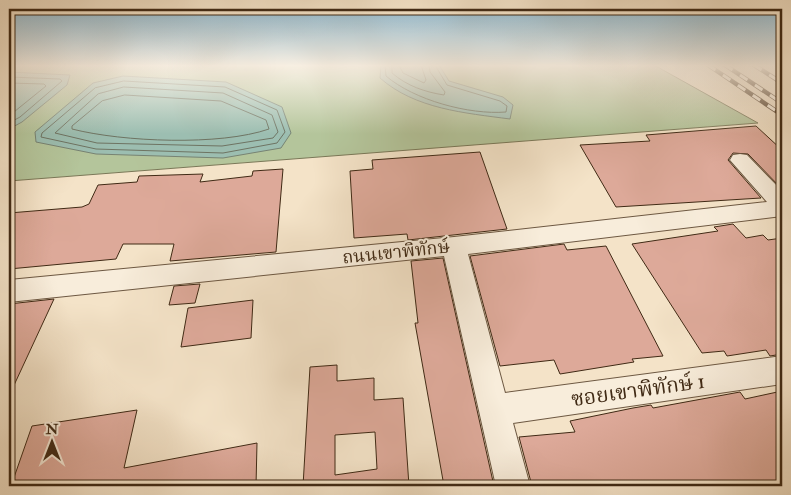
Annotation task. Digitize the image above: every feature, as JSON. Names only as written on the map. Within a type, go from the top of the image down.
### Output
[{"type":"street","points":[[740,160],[782,204]]},
{"type":"street","name":"ถนนเขาพิทักษ์","points":[[9,291],[454,246],[782,208]]},
{"type":"street","points":[[454,246],[513,486]]},
{"type":"street","name":"ซอยเขาพิทักษ์ 1","points":[[493,410],[782,370]]},
{"type":"shaded area","points":[[9,88],[695,88],[758,123],[9,181]]},
{"type":"water","points":[[9,88],[63,88],[22,122],[9,129]]},
{"type":"water","points":[[87,88],[240,88],[282,107],[291,133],[281,148],[223,158],[96,154],[36,142],[35,132]]},
{"type":"water","points":[[394,88],[473,88],[503,97],[513,105],[510,119],[458,112],[409,97]]},
{"type":"building","points":[[756,126],[782,150],[782,189],[748,154],[733,153],[728,160],[761,198],[616,207],[580,145],[650,141],[646,135]]},
{"type":"building","points":[[480,152],[507,229],[408,240],[407,234],[354,238],[350,171],[373,169],[372,160]]},
{"type":"building","points":[[283,169],[276,252],[170,261],[174,244],[123,244],[116,259],[9,269],[9,213],[82,207],[89,204],[98,185],[137,182],[139,176],[203,174],[200,182],[252,176],[253,171]]},
{"type":"building","points":[[733,224],[746,238],[763,235],[768,240],[782,238],[782,354],[770,356],[766,350],[727,356],[724,351],[702,353],[632,244],[718,231],[714,227]]},
{"type":"building","points":[[564,244],[567,250],[606,246],[663,356],[632,359],[634,362],[560,374],[554,360],[500,366],[470,256]]},
{"type":"building","points":[[443,258],[494,486],[444,486],[415,323],[418,323],[411,261]]},
{"type":"building","points":[[200,284],[195,303],[169,305],[174,286]]},
{"type":"building","points":[[54,299],[9,396],[9,304]]},
{"type":"building","points":[[253,300],[251,338],[181,347],[188,308]]},
{"type":"building","points":[[337,365],[337,381],[374,378],[374,400],[403,398],[409,486],[303,486],[310,367]],"holes":[[[375,432],[377,469],[335,475],[335,435]]]},
{"type":"building","points":[[782,391],[782,482],[752,486],[532,486],[519,437],[575,432],[570,421],[633,408],[651,405],[653,408],[740,392],[745,399]]},
{"type":"building","points":[[137,410],[124,468],[257,443],[256,486],[11,486],[32,426]]},
{"type":"railway","points":[[742,88],[782,115]]},
{"type":"railway","points":[[760,88],[782,103]]}]
